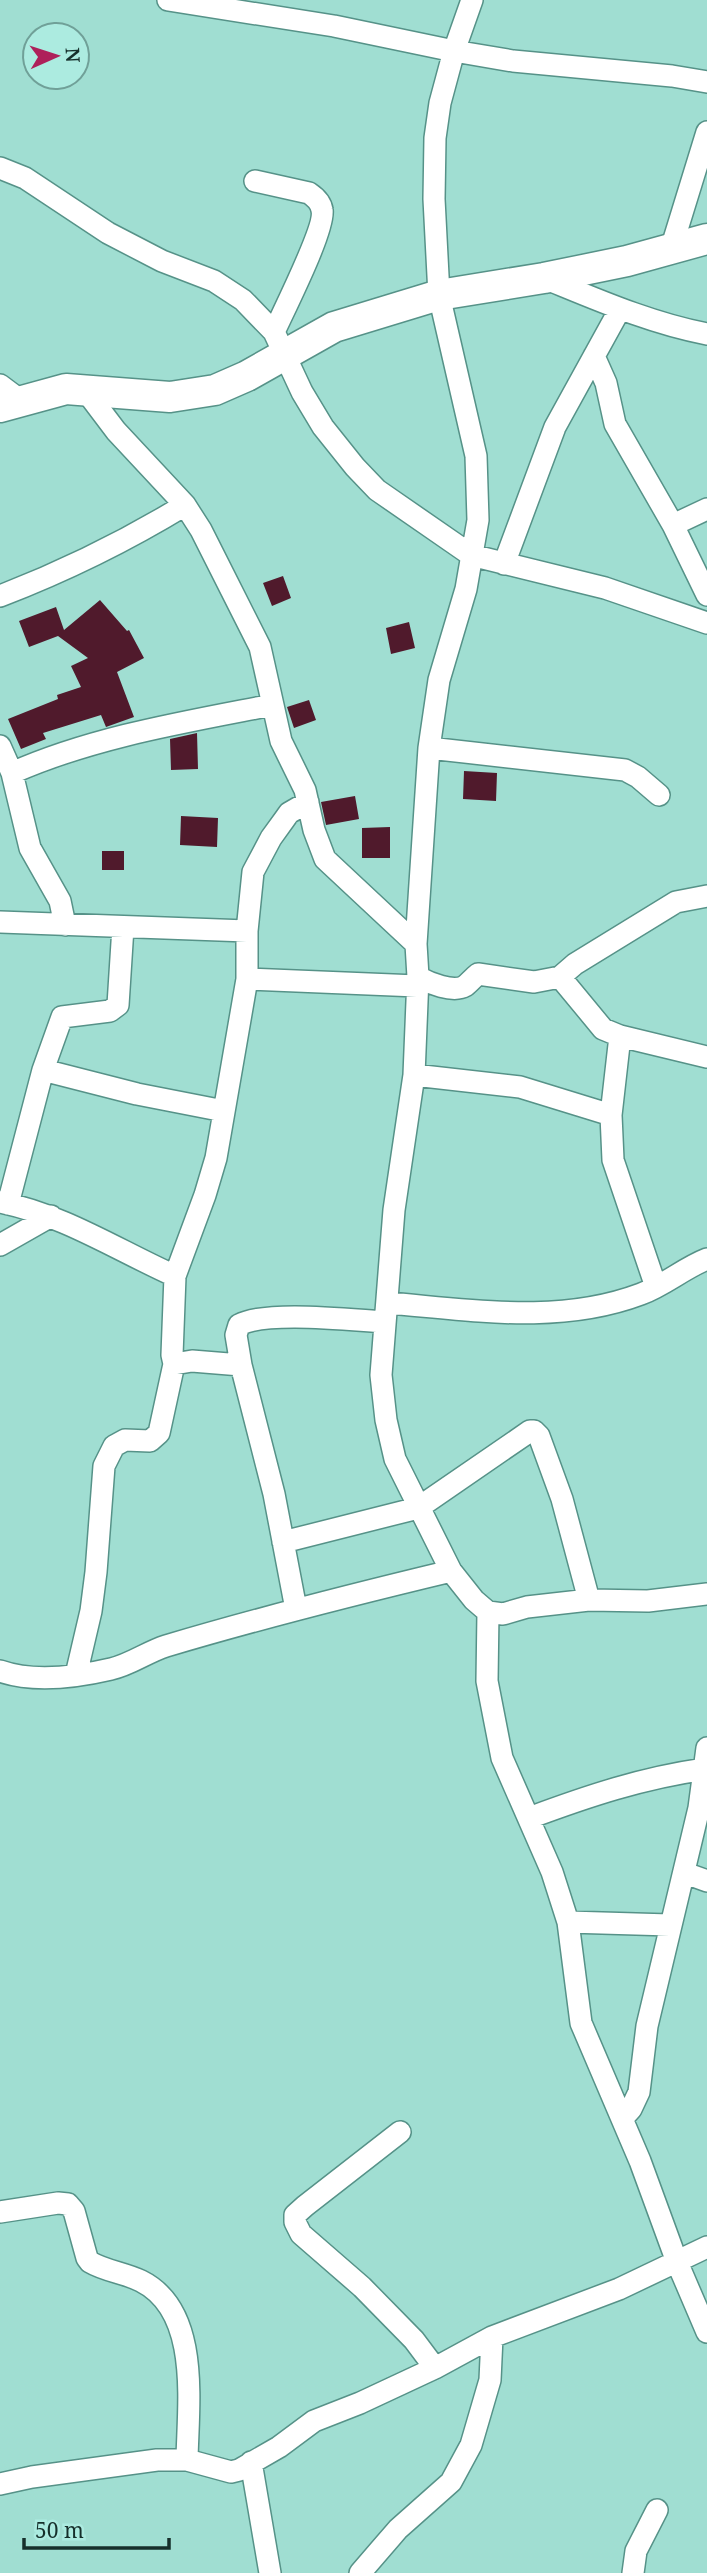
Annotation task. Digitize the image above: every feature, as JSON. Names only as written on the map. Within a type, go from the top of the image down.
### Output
[{"type":"street","points":[[168,0],[334,26],[513,61],[672,76],[707,82]]},
{"type":"street","points":[[472,0],[440,103],[434,199],[439,295],[476,456],[478,520],[466,589],[439,680],[429,748],[416,944],[418,982],[414,1075],[394,1210],[381,1375],[386,1420],[395,1459],[451,1571],[474,1600],[488,1612],[503,1614],[527,1607],[589,1600],[648,1601],[707,1594]]},
{"type":"street","points":[[671,249],[707,132]]},
{"type":"street","points":[[0,168],[24,178],[108,233],[162,261],[214,281],[243,300],[279,343],[323,427],[355,467],[377,490],[471,555],[606,588],[707,623]]},
{"type":"street","points":[[7,397],[65,389],[170,397],[215,390],[247,376],[279,343],[319,234],[322,209],[316,198],[309,193],[255,181]]},
{"type":"street","points":[[279,343],[439,295],[544,278],[707,239]]},
{"type":"street","points":[[544,278],[621,309],[707,334]]},
{"type":"street","points":[[504,564],[555,427],[621,309]]},
{"type":"street","points":[[594,356],[606,383],[615,424],[673,525],[707,595]]},
{"type":"street","points":[[85,390],[116,431],[185,505],[201,530],[260,647],[281,741],[298,773],[325,859],[416,944]]},
{"type":"street","points":[[0,596],[44,579],[125,541],[185,505]]},
{"type":"street","points":[[673,525],[707,509]]},
{"type":"street","points":[[12,773],[79,749],[192,720],[272,705]]},
{"type":"street","points":[[0,746],[12,773],[30,848],[60,901],[65,925]]},
{"type":"street","points":[[429,748],[625,770],[659,795]]},
{"type":"street","points":[[76,1675],[91,1611],[104,1466],[114,1446],[125,1440],[150,1441],[159,1433],[174,1364],[172,1355],[175,1276],[205,1195],[216,1158],[225,1111],[247,979],[247,931],[253,872],[271,838],[289,813],[308,802]]},
{"type":"street","points":[[247,979],[418,982],[458,988],[478,974],[534,982],[560,977],[575,964],[676,902],[707,896]]},
{"type":"street","points":[[0,922],[247,931]]},
{"type":"street","points":[[123,927],[118,1005],[110,1011],[62,1017],[43,1070],[4,1203],[51,1216],[175,1276]]},
{"type":"street","points":[[560,977],[603,1029],[620,1036],[707,1057]]},
{"type":"street","points":[[620,1036],[611,1115],[613,1160],[656,1287]]},
{"type":"street","points":[[43,1070],[137,1094],[225,1111]]},
{"type":"street","points":[[414,1075],[520,1087],[611,1115]]},
{"type":"street","points":[[0,1245],[51,1216]]},
{"type":"street","points":[[296,1609],[274,1493],[241,1365],[236,1335],[239,1325],[246,1321],[386,1312],[531,1315],[560,1313],[604,1305],[641,1294],[707,1259]]},
{"type":"street","points":[[174,1364],[191,1362],[241,1365]]},
{"type":"street","points":[[283,1542],[418,1508],[530,1431],[534,1431],[539,1436],[562,1499],[589,1600]]},
{"type":"street","points":[[0,1671],[28,1677],[76,1675],[114,1668],[163,1647],[296,1609],[451,1571]]},
{"type":"street","points":[[488,1612],[487,1681],[502,1758],[552,1872],[568,1922],[581,2023],[707,2332]]},
{"type":"street","points":[[529,1818],[706,1758]]},
{"type":"street","points":[[622,2119],[631,2109],[639,2092],[647,2026],[685,1872],[706,1758]]},
{"type":"street","points":[[685,1872],[707,1881]]},
{"type":"street","points":[[568,1922],[670,1925]]},
{"type":"street","points":[[400,2132],[305,2206],[295,2215],[295,2222],[301,2234],[362,2287],[414,2340],[435,2368]]},
{"type":"street","points":[[0,2212],[58,2203],[68,2204],[74,2211],[86,2259],[141,2281],[160,2294],[178,2320],[188,2361],[187,2460]]},
{"type":"street","points":[[0,2484],[117,2465],[187,2460],[231,2472],[239,2470],[279,2447],[314,2421],[435,2368],[492,2337],[619,2289],[707,2247]]},
{"type":"street","points":[[360,2573],[398,2529],[451,2482],[471,2445],[490,2380],[492,2337]]},
{"type":"street","points":[[250,2462],[270,2573]]},
{"type":"street","points":[[633,2573],[636,2551],[657,2510]]},
{"type":"building","points":[[283,576],[291,598],[272,606],[263,583]]},
{"type":"building","points":[[100,600],[127,631],[129,630],[144,658],[117,672],[134,717],[106,727],[101,715],[43,733],[46,739],[21,749],[8,719],[58,699],[57,695],[81,687],[71,666],[88,658],[58,636],[29,647],[19,621],[56,607],[64,630]]},
{"type":"building","points":[[409,622],[415,648],[391,654],[386,628]]},
{"type":"building","points":[[309,700],[316,720],[294,728],[287,707]]},
{"type":"building","points":[[197,733],[198,769],[171,770],[170,739]]},
{"type":"building","points":[[464,771],[497,773],[496,801],[463,799]]},
{"type":"building","points":[[355,796],[359,819],[326,825],[321,802]]},
{"type":"building","points":[[181,816],[218,818],[217,847],[180,845]]},
{"type":"building","points":[[390,827],[390,858],[362,858],[362,828]]},
{"type":"building","points":[[102,851],[124,851],[124,870],[102,870]]}]
